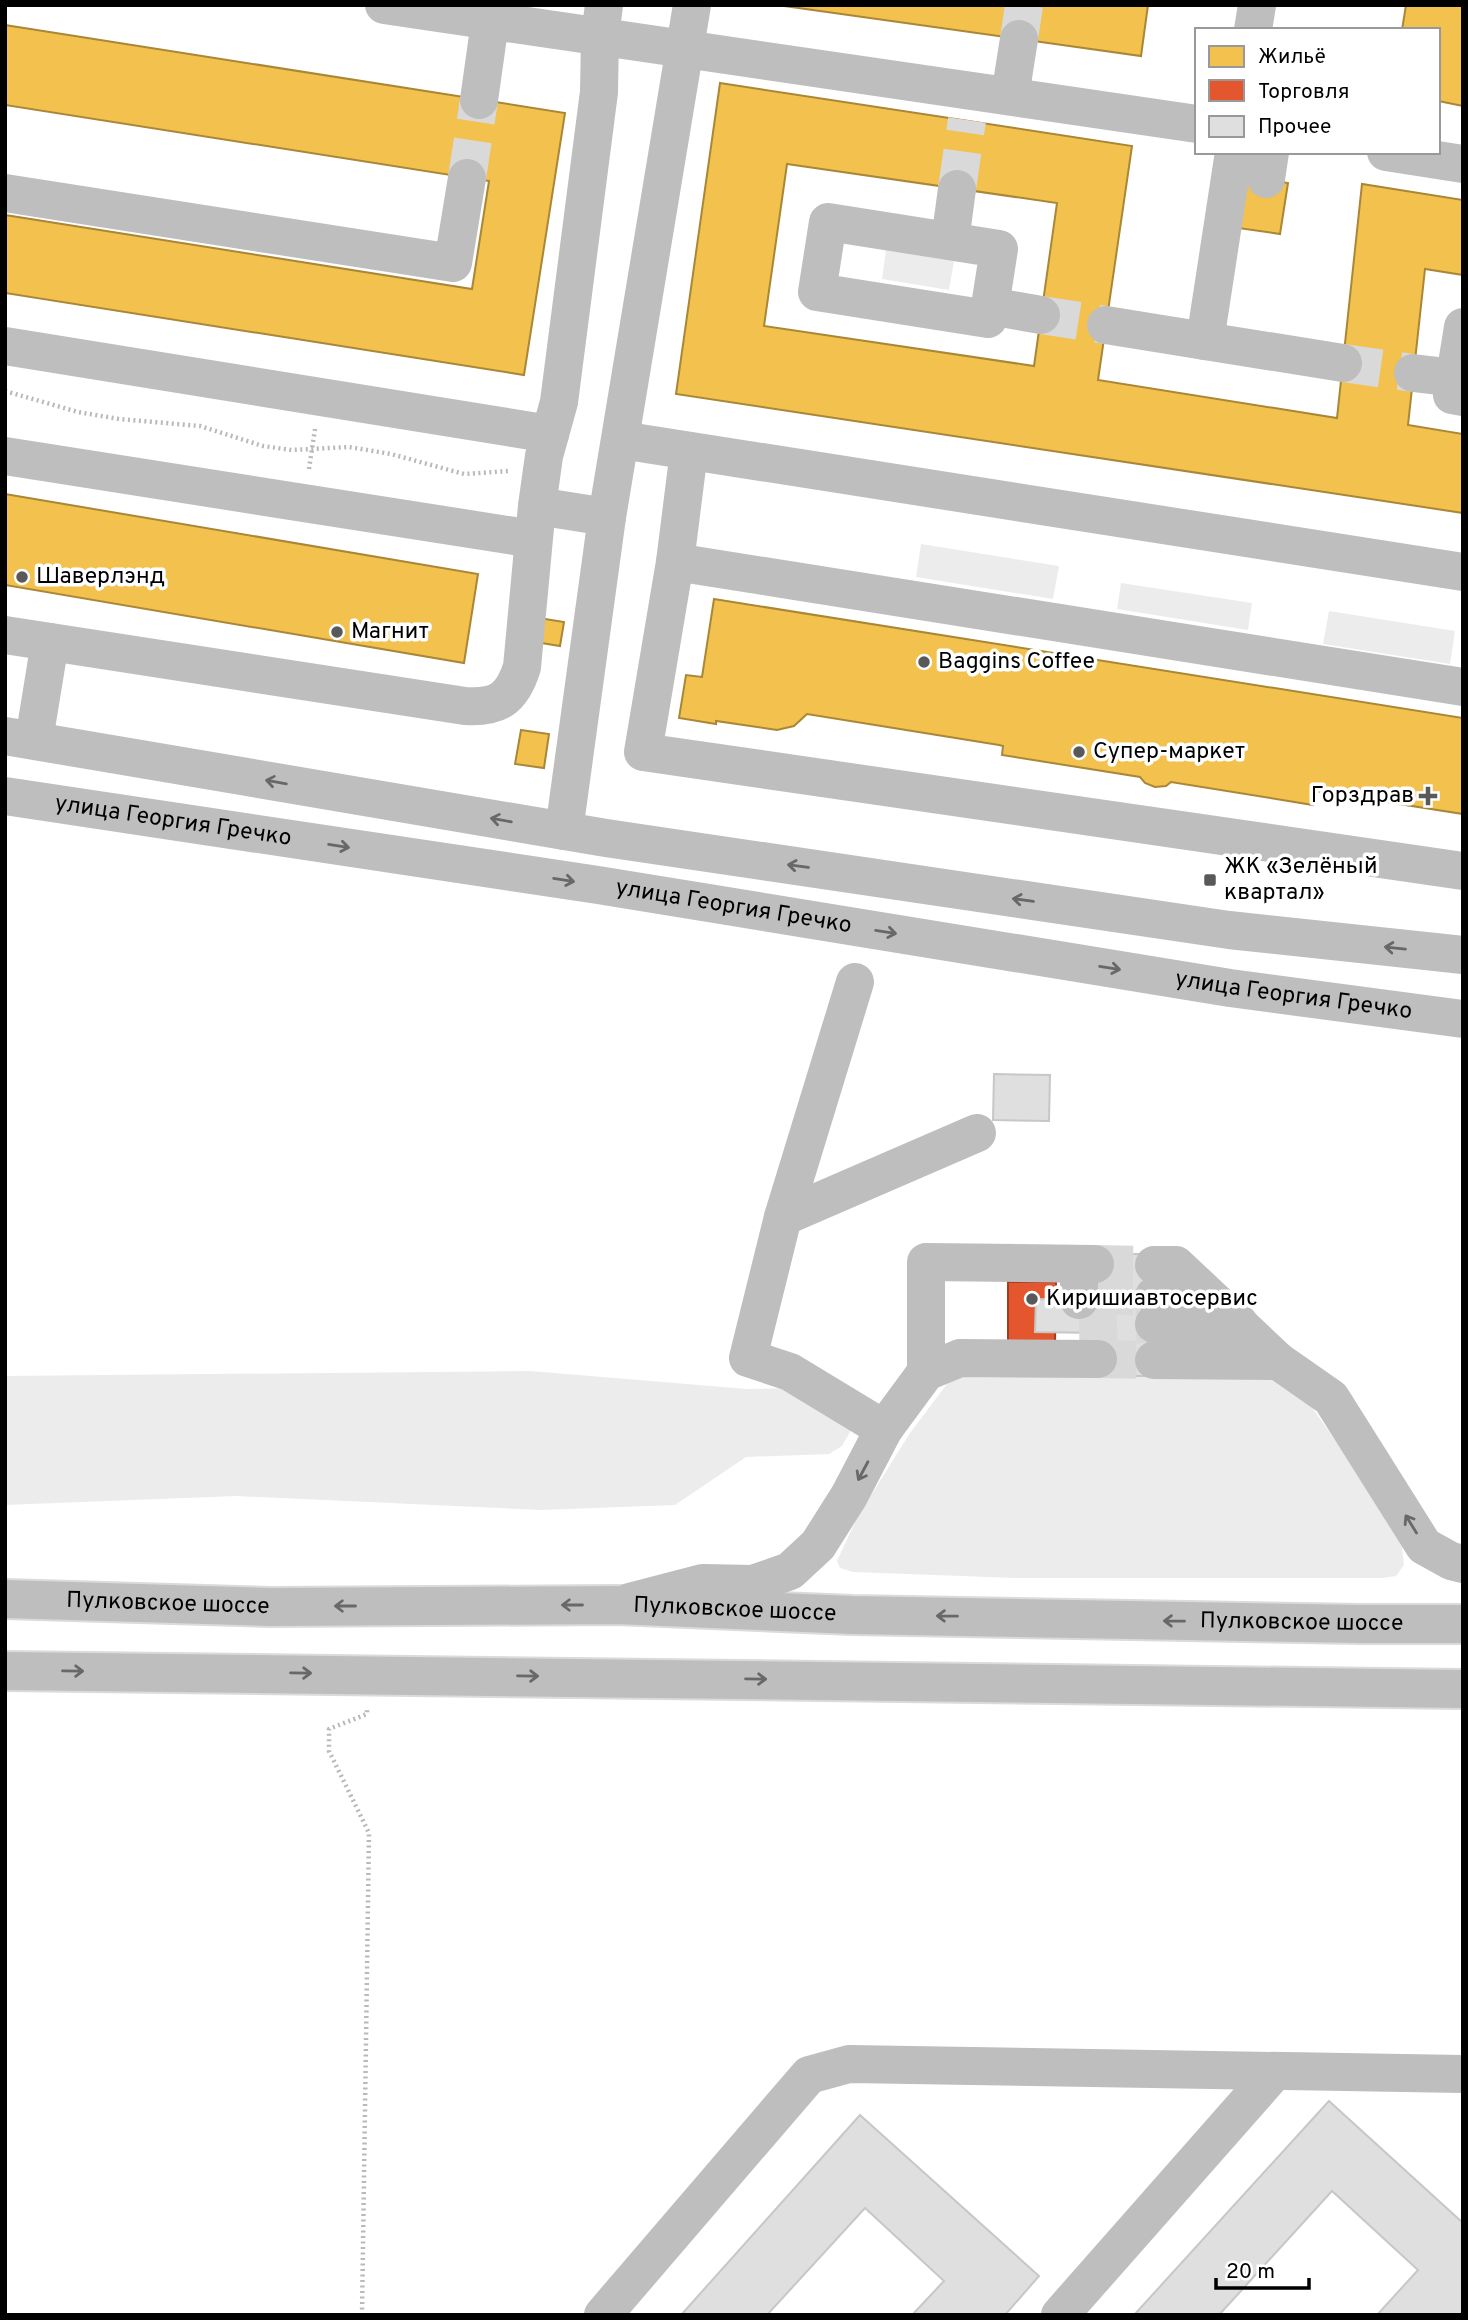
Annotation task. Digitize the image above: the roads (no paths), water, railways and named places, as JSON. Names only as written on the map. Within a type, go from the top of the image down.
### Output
[{"type":"main road","points":[[384,5],[490,22],[602,20],[685,48],[968,105],[1010,96],[1195,124]]},
{"type":"main road","points":[[564,831],[607,517],[692,5]]},
{"type":"main road","points":[[1253,28],[1257,5]]},
{"type":"main road","points":[[5,635],[485,708],[503,700],[516,686],[522,667],[535,523],[544,456],[559,402],[599,92],[602,20]]},
{"type":"main road","points":[[479,100],[490,22]]},
{"type":"main road","points":[[1010,96],[1019,39]]},
{"type":"main road","points":[[1205,341],[1234,154]]},
{"type":"main road","points":[[1399,154],[1463,164]]},
{"type":"main road","points":[[5,193],[453,263],[467,178]]},
{"type":"main road","points":[[950,241],[957,189]]},
{"type":"main road","points":[[828,222],[950,241],[999,249],[988,319],[817,292],[828,222]]},
{"type":"main road","points":[[990,306],[1041,315]]},
{"type":"main road","points":[[1105,325],[1343,363]]},
{"type":"main road","points":[[1413,373],[1459,388],[1463,327]]},
{"type":"main road","points":[[5,346],[550,435]]},
{"type":"main road","points":[[621,440],[1463,572]]},
{"type":"main road","points":[[689,452],[675,562],[643,752],[1463,871]]},
{"type":"main road","points":[[5,456],[304,503],[535,523],[607,517]]},
{"type":"main road","points":[[675,562],[1463,687]]},
{"type":"main road","points":[[50,642],[20,738],[564,831],[1229,930],[1463,955]]},
{"type":"main road","name":"улица Георгия Гречко","points":[[5,796],[598,885],[1230,988],[1463,1018]]},
{"type":"main road","points":[[855,982],[783,1217],[748,1358],[790,1372],[884,1429]]},
{"type":"main road","points":[[783,1217],[977,1133]]},
{"type":"main road","points":[[617,1605],[703,1583],[753,1584],[790,1571],[818,1545],[849,1496],[884,1429],[926,1373],[1085,1309],[926,1262],[926,1373]]},
{"type":"main road","points":[[1154,1311],[1208,1296],[1278,1361],[1331,1398],[1424,1546],[1451,1561],[1463,1564]]},
{"type":"main road","points":[[1154,1311],[1239,1323]]},
{"type":"main road","points":[[1154,1311],[1278,1361]]},
{"type":"main road","name":"Пулковское шоссе","points":[[5,1599],[269,1607],[617,1605],[866,1615],[1463,1624]]},
{"type":"main road","points":[[5,1671],[1463,1689]]},
{"type":"main road","points":[[603,2315],[808,2075],[849,2064],[1463,2074]]},
{"type":"main road","points":[[1060,2315],[1275,2071]]},
{"type":"tunnel","points":[[1019,39],[1024,5]]},
{"type":"tunnel","points":[[467,178],[479,100]]},
{"type":"tunnel","points":[[957,189],[967,120]]},
{"type":"tunnel","points":[[1041,315],[1106,325]]},
{"type":"tunnel","points":[[1343,363],[1413,373]]},
{"type":"tunnel","points":[[1095,1264],[1154,1265]]},
{"type":"tunnel","points":[[1095,1296],[1154,1296]]},
{"type":"tunnel","points":[[1079,1326],[1154,1324]]},
{"type":"tunnel","points":[[1098,1359],[1154,1360]]},
{"type":"place","name":"Шаверлэнд","points":[[22,577]]},
{"type":"place","name":"Магнит","points":[[337,632]]},
{"type":"place","name":"Baggins Coffee","points":[[924,662]]},
{"type":"place","name":"Супер-маркет","points":[[1079,752]]},
{"type":"place","name":"Горздрав","points":[[1428,796]]},
{"type":"place","name":"ЖК «Зелёный квартал»","points":[[1210,880]]},
{"type":"place","name":"Киришиавтосервис","points":[[1032,1299]]}]
